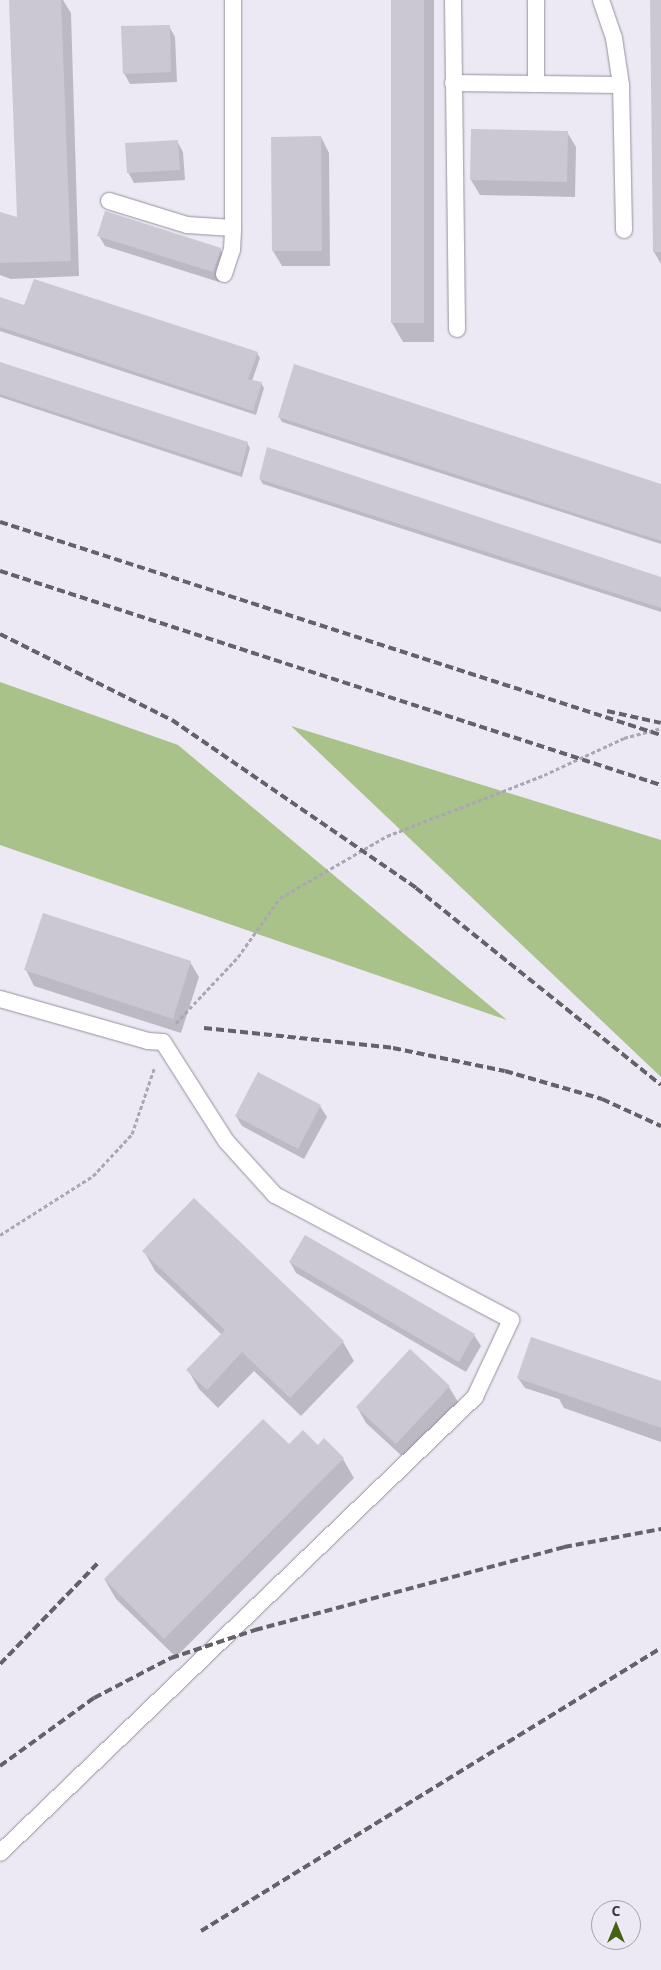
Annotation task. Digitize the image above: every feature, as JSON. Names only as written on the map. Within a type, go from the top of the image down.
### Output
[{"type":"lane","points":[[224,274],[232,250],[234,228],[233,0]]},
{"type":"lane","points":[[452,0],[457,329]]},
{"type":"lane","points":[[536,0],[536,84]]},
{"type":"lane","points":[[601,0],[614,38],[621,84],[624,230]]},
{"type":"lane","points":[[453,83],[621,84]]},
{"type":"lane","points":[[109,201],[187,225],[234,228]]},
{"type":"lane","points":[[0,999],[163,1042],[226,1141],[275,1194],[511,1320],[475,1397],[0,1852]]},
{"type":"path","points":[[0,1234],[93,1176],[132,1134],[163,1042],[180,1017],[238,957],[280,898],[387,836],[544,775],[624,738],[661,728]]},
{"type":"green space","points":[[0,682],[178,745],[507,1020],[0,845]]},
{"type":"green space","points":[[291,726],[661,840],[661,1077]]},
{"type":"building","points":[[9,0],[61,0],[71,261],[0,263],[0,212],[17,217]]},
{"type":"building","points":[[391,0],[424,0],[424,323],[391,323]]},
{"type":"building","points":[[650,0],[661,0],[661,252],[653,252]]},
{"type":"building","points":[[170,25],[171,72],[123,74],[121,26]]},
{"type":"building","points":[[471,129],[568,131],[567,182],[470,180]]},
{"type":"building","points":[[321,136],[322,251],[272,251],[271,137]]},
{"type":"building","points":[[178,140],[180,170],[127,173],[125,143]]},
{"type":"building","points":[[105,211],[221,248],[213,272],[97,236]]},
{"type":"building","points":[[34,279],[258,352],[248,379],[262,382],[253,411],[0,327],[0,297],[24,305]]},
{"type":"building","points":[[0,362],[248,442],[240,473],[0,394]]},
{"type":"building","points":[[294,364],[661,484],[661,541],[278,417]]},
{"type":"building","points":[[267,447],[661,577],[661,608],[259,479]]},
{"type":"building","points":[[43,913],[191,961],[173,1019],[24,970]]},
{"type":"building","points":[[258,1072],[321,1105],[298,1149],[235,1116]]},
{"type":"building","points":[[194,1198],[344,1341],[290,1398],[242,1352],[207,1390],[186,1370],[225,1330],[142,1251]]},
{"type":"building","points":[[305,1235],[475,1334],[459,1362],[289,1262]]},
{"type":"building","points":[[531,1337],[661,1381],[661,1428],[517,1378]]},
{"type":"building","points":[[410,1349],[450,1386],[396,1444],[356,1407]]},
{"type":"building","points":[[263,1419],[289,1444],[303,1430],[318,1445],[324,1438],[344,1458],[164,1639],[104,1579]]},
{"type":"railway","points":[[0,522],[661,735]]},
{"type":"railway","points":[[0,571],[661,785]]},
{"type":"railway","points":[[0,634],[172,720],[416,888],[661,1085]]},
{"type":"railway","points":[[607,711],[661,723]]},
{"type":"railway","points":[[204,1028],[393,1048],[505,1071],[602,1099],[661,1126]]},
{"type":"railway","points":[[0,1766],[94,1698],[171,1658],[255,1630],[564,1547],[661,1529]]},
{"type":"railway","points":[[0,1664],[98,1563]]},
{"type":"railway","points":[[201,1931],[661,1648]]}]
